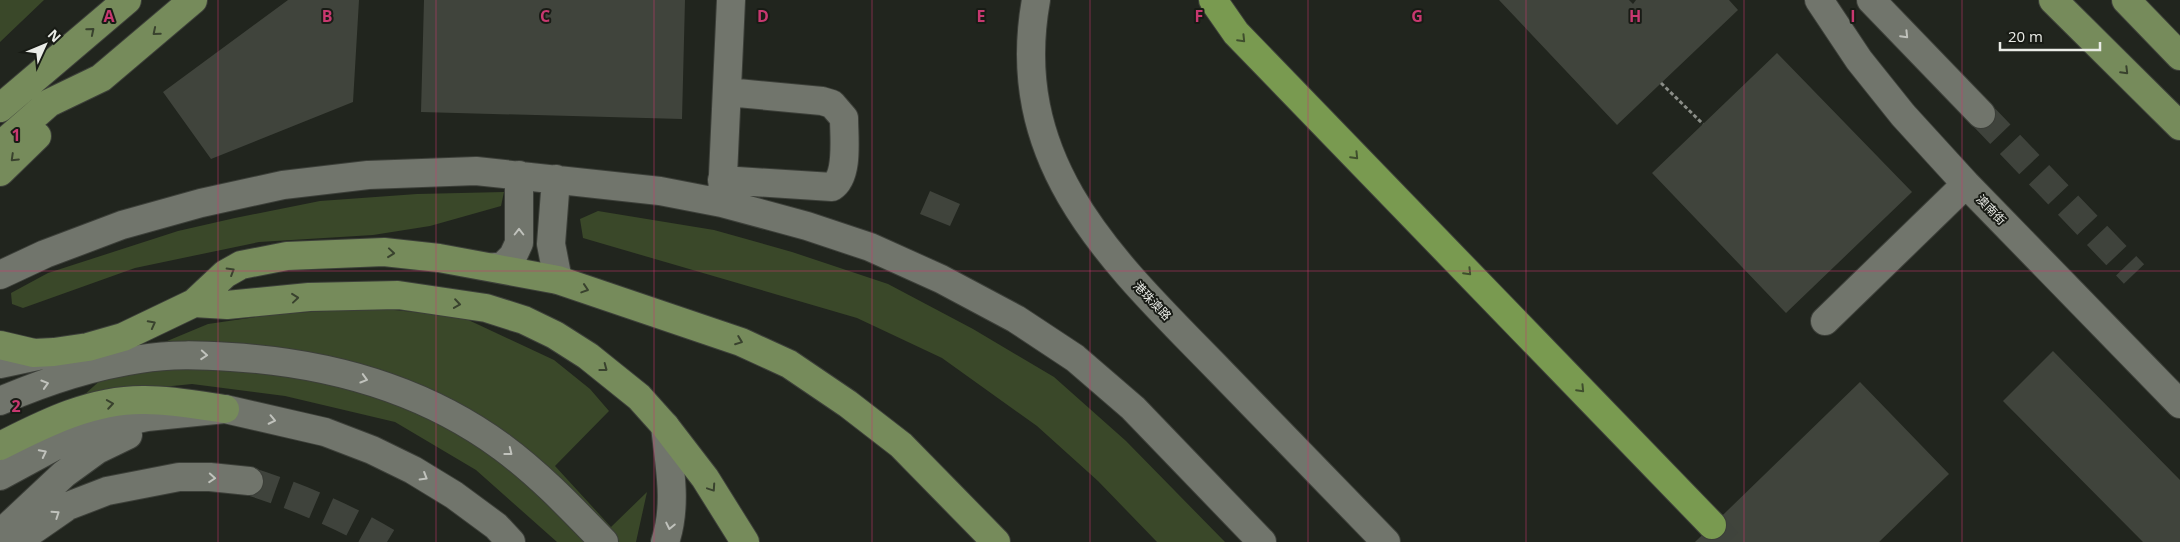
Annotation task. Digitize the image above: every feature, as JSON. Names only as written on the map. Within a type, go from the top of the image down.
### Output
[{"type":"highway","points":[[1213,0],[1236,33],[1712,526]]},
{"type":"main road","points":[[0,108],[127,0]]},
{"type":"main road","points":[[0,172],[68,107],[193,0]]},
{"type":"main road","points":[[2053,0],[2180,126]]},
{"type":"main road","points":[[2126,0],[2180,56]]},
{"type":"main road","points":[[0,146],[49,103],[101,78]]},
{"type":"main road","points":[[0,345],[34,353],[54,352],[88,347],[123,338],[194,303],[225,274],[241,265],[287,256],[384,252],[439,258],[558,280],[740,342],[789,364],[848,404],[901,445],[996,542]]},
{"type":"main road","points":[[194,303],[227,305],[309,297],[398,295],[486,308],[524,320],[555,335],[588,356],[639,397],[665,426],[705,478],[745,542]]},
{"type":"main road","points":[[0,446],[39,426],[91,407],[143,400],[225,409]]},
{"type":"street","points":[[722,191],[731,0]]},
{"type":"street","name":"港珠澳路","points":[[1036,0],[1032,23],[1032,78],[1043,133],[1061,179],[1088,225],[1128,276],[1386,542]]},
{"type":"street","name":"澳南街","points":[[1819,0],[1859,60],[1904,115],[1966,184],[2180,404]]},
{"type":"street","points":[[1871,0],[1981,114]]},
{"type":"street","points":[[0,275],[45,254],[122,225],[201,203],[283,185],[368,175],[476,171],[660,191],[832,187],[838,183],[843,173],[844,118],[832,104],[822,101],[727,92]]},
{"type":"street","points":[[494,268],[502,267],[513,256],[519,242],[519,175]]},
{"type":"street","points":[[556,179],[551,244],[558,280]]},
{"type":"street","points":[[1825,321],[1966,184]]},
{"type":"street","points":[[722,191],[807,226],[870,248],[941,279],[1016,319],[1075,358],[1133,408],[1262,542]]},
{"type":"street","points":[[0,364],[54,352]]},
{"type":"street","points":[[0,401],[28,389],[94,369],[140,359],[190,354],[304,364],[385,386],[419,399],[463,421],[502,447],[544,480],[604,542]]},
{"type":"street","points":[[0,476],[61,443],[109,425],[147,417],[225,409],[325,432],[372,450],[413,470],[454,495],[496,526],[511,542]]},
{"type":"street","points":[[0,534],[64,474],[97,450],[129,435],[187,414]]},
{"type":"street","points":[[665,426],[672,501],[672,516],[665,542]]},
{"type":"street","points":[[16,542],[68,506],[107,491],[179,477],[210,477],[250,481]]},
{"type":"path","points":[[1661,83],[1703,124]]},
{"type":"green space","points":[[0,0],[44,0],[0,42]]},
{"type":"green space","points":[[504,192],[501,206],[430,226],[373,235],[259,242],[135,268],[23,308],[12,304],[11,293],[48,273],[178,231],[235,218],[320,201],[417,194]]},
{"type":"green space","points":[[598,211],[714,230],[792,252],[888,284],[973,329],[1054,377],[1126,441],[1225,542],[1157,542],[1098,481],[1037,426],[942,358],[857,318],[583,238],[580,219]]},
{"type":"green space","points":[[375,308],[462,317],[554,360],[590,389],[609,411],[555,466],[611,527],[647,492],[636,542],[557,542],[476,470],[395,422],[285,396],[192,384],[84,395],[124,359],[208,324],[276,314]]},
{"type":"building","points":[[288,0],[359,0],[353,102],[211,159],[163,92]]},
{"type":"building","points":[[424,0],[685,0],[682,119],[421,112]]},
{"type":"building","points":[[1499,0],[1629,0],[1633,4],[1636,0],[1729,0],[1738,10],[1617,125]]},
{"type":"building","points":[[1777,53],[1912,192],[1786,313],[1652,173]]},
{"type":"building","points":[[930,191],[960,204],[950,226],[920,214]]},
{"type":"building","points":[[2053,351],[2180,480],[2180,542],[2143,542],[2003,401]]},
{"type":"building","points":[[1860,382],[1949,474],[1879,542],[1695,542]]},
{"type":"tunnel","points":[[1981,114],[2134,274]]},
{"type":"tunnel","points":[[249,481],[320,508],[387,542]]},
{"type":"tunnel","points":[[1712,525],[1728,542]]}]
